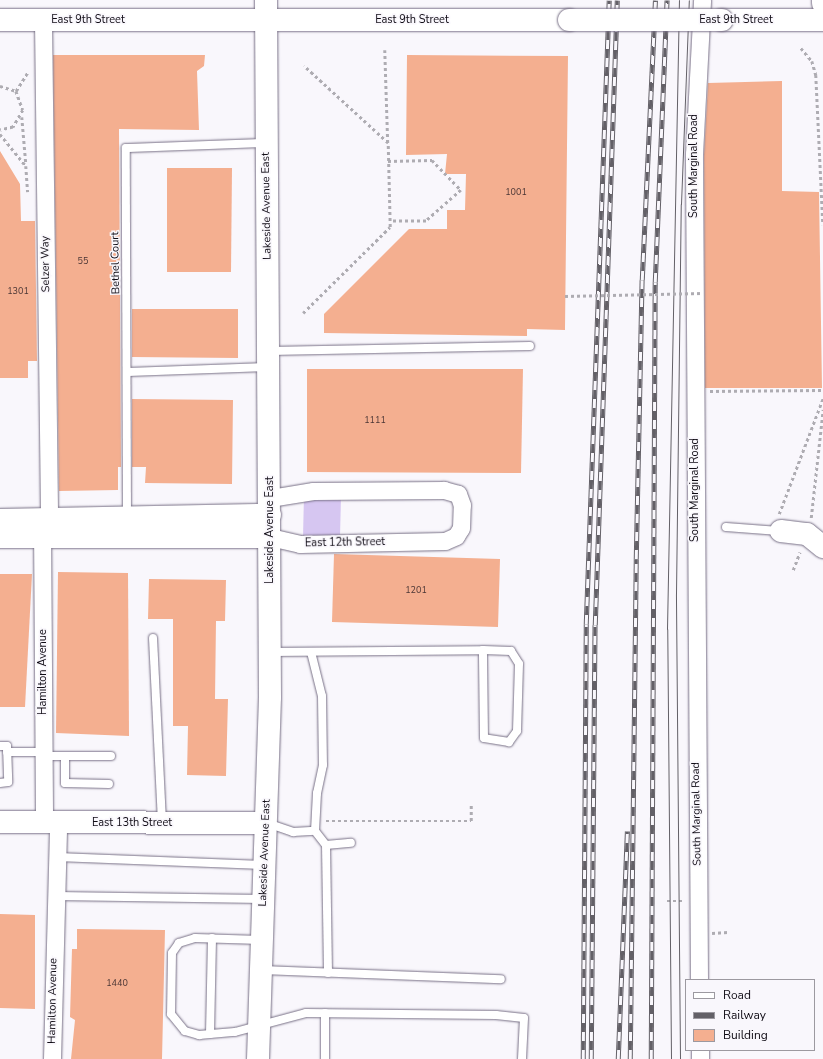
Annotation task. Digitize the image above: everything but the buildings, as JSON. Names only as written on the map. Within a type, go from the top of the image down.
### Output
[{"type":"main road","name":"East 9th Street","points":[[0,20],[43,20],[266,10],[569,20],[823,20]]},
{"type":"main road","name":"Lakeside Avenue East","points":[[258,1059],[270,652],[270,359],[266,143],[266,10]]},
{"type":"main road","name":"East 12th Street","points":[[0,537],[44,522],[127,518],[270,507]]},
{"type":"main road","name":"East 12th Street","points":[[0,520],[270,537]]},
{"type":"main road","points":[[774,531],[807,534],[823,547]]},
{"type":"main road","name":"East 13th Street","points":[[0,822],[265,823]]},
{"type":"street","name":"South Marginal Road","points":[[699,979],[694,391],[694,103],[702,0]]},
{"type":"street","name":"Selzer Way","points":[[43,20],[45,207],[44,522]]},
{"type":"street","name":"East 12th Street","points":[[270,507],[313,490],[444,490],[458,494],[462,505],[461,528],[456,536],[445,542],[300,544],[270,537]]},
{"type":"street","name":"Hamilton Avenue","points":[[44,522],[43,754],[51,822],[57,857],[52,1059]]},
{"type":"lane","name":"Bethel Court","points":[[127,518],[128,372],[126,148],[266,143]]},
{"type":"lane","points":[[128,372],[270,359],[530,346]]},
{"type":"lane","points":[[726,527],[774,531]]},
{"type":"lane","points":[[153,638],[162,823]]},
{"type":"lane","points":[[270,652],[483,650],[511,651],[517,656],[517,731],[509,742],[484,738],[483,650]]},
{"type":"lane","points":[[312,652],[322,696],[323,765],[317,793],[315,831],[326,845],[328,973]]},
{"type":"lane","points":[[0,746],[7,746],[8,752],[8,782],[0,783]]},
{"type":"lane","points":[[8,752],[65,756],[111,756]]},
{"type":"lane","points":[[65,756],[65,783],[109,784]]},
{"type":"lane","points":[[265,823],[293,832],[315,831]]},
{"type":"lane","points":[[326,845],[351,843]]},
{"type":"lane","points":[[57,857],[264,865]]},
{"type":"lane","points":[[56,896],[263,899]]},
{"type":"lane","points":[[262,940],[212,938],[187,939],[172,953],[170,1014],[185,1031],[210,1034],[260,1026],[296,1014],[383,1011],[524,1018],[522,1059]]},
{"type":"lane","points":[[210,1034],[212,938]]},
{"type":"lane","points":[[261,970],[501,979]]},
{"type":"lane","points":[[325,1013],[325,1059]]},
{"type":"path","points":[[801,48],[812,61],[816,75],[823,225]]},
{"type":"path","points":[[303,313],[390,227],[385,50]]},
{"type":"path","points":[[304,66],[388,143]]},
{"type":"path","points":[[16,91],[25,81]]},
{"type":"path","points":[[0,86],[16,91],[23,103],[22,116],[29,206],[45,207]]},
{"type":"path","points":[[0,130],[13,127],[22,116]]},
{"type":"path","points":[[0,134],[26,166]]},
{"type":"path","points":[[388,161],[432,160],[461,190],[426,221],[390,221]]},
{"type":"path","points":[[565,296],[703,293]]},
{"type":"path","points":[[694,391],[823,390]]},
{"type":"path","points":[[774,531],[783,496],[823,398]]},
{"type":"path","points":[[810,526],[823,410]]},
{"type":"path","points":[[793,570],[802,549]]},
{"type":"path","points":[[321,821],[471,821],[471,805]]},
{"type":"path","points":[[667,901],[688,901],[688,904]]},
{"type":"path","points":[[706,933],[728,932]]},
{"type":"shaded area","points":[[304,495],[341,496],[340,537],[303,537]]},
{"type":"tram line","points":[[671,1059],[667,629],[679,0]]},
{"type":"tram line","points":[[680,1059],[676,594],[681,204],[689,0]]},
{"type":"railway","points":[[583,1059],[586,624],[609,0]]},
{"type":"railway","points":[[591,1059],[595,625],[617,0]]},
{"type":"railway","points":[[630,1059],[636,559],[642,280],[655,0]]},
{"type":"railway","points":[[651,1059],[655,282],[667,0]]},
{"type":"railway","points":[[618,1059],[627,831]]}]
